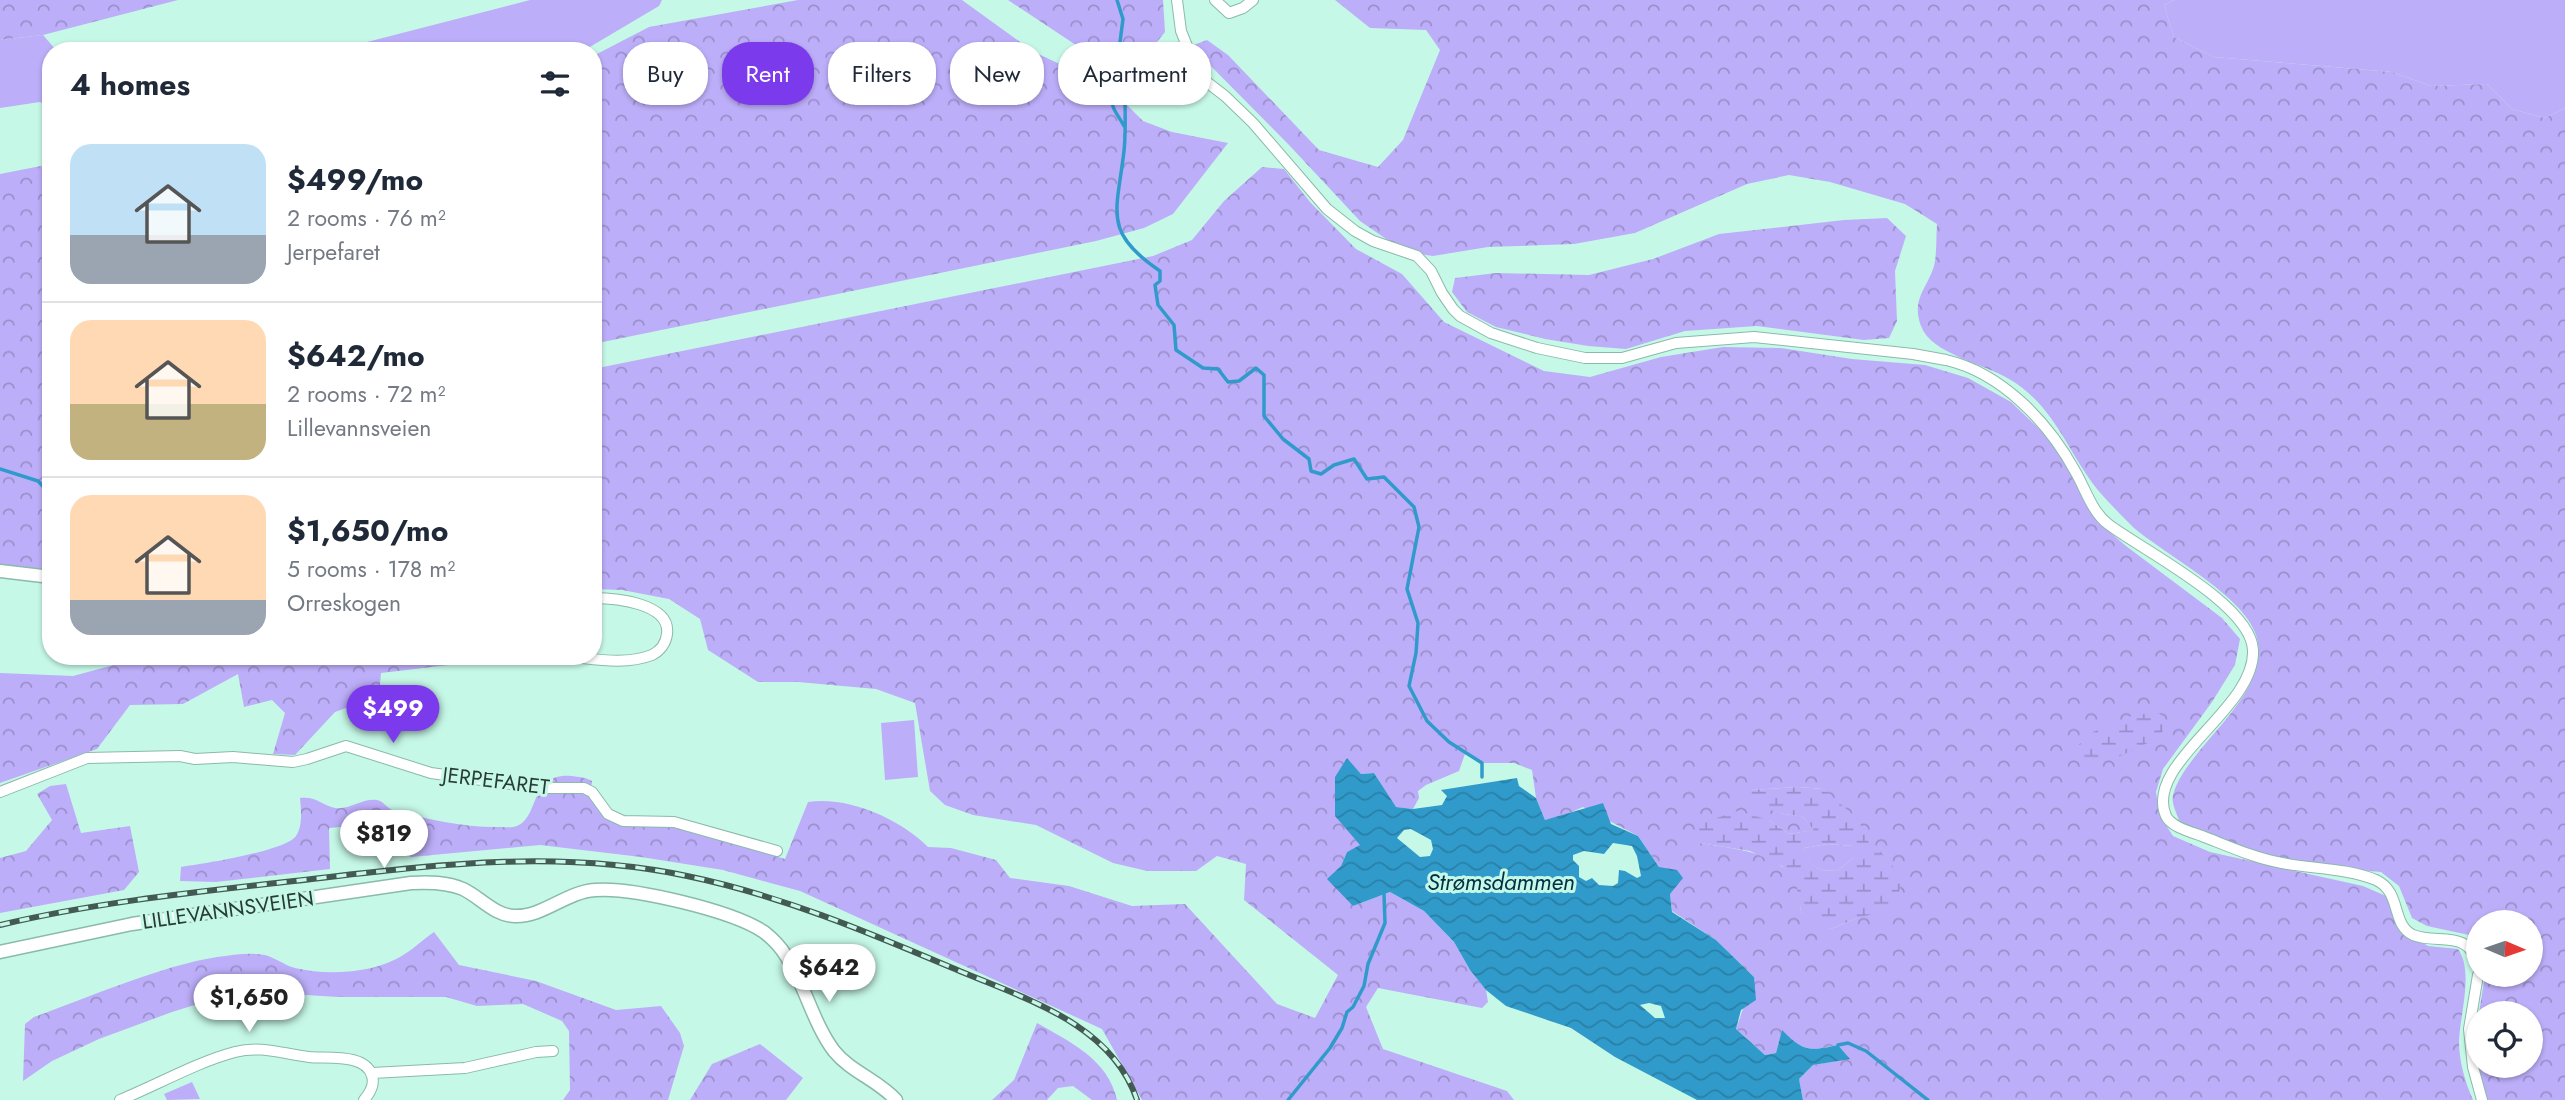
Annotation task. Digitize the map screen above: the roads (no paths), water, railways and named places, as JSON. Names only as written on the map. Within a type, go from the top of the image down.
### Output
[{"type":"street","points":[[1177,0],[1181,31],[1199,76],[1253,123],[1327,209],[1364,236],[1417,256],[1431,271],[1453,309],[1460,316],[1491,333],[1566,355],[1601,359],[1622,358],[1676,343],[1772,338],[1946,360],[1973,369],[2002,387],[2027,409],[2053,438],[2074,469],[2093,506],[2107,524],[2157,554],[2213,595],[2242,625],[2252,643],[2250,668],[2231,703],[2197,740],[2164,786],[2163,802],[2167,818],[2174,825],[2253,856],[2374,880],[2389,889],[2407,931],[2419,936],[2462,942],[2466,946]]},
{"type":"street","points":[[1216,0],[1229,13],[1243,8],[1253,0]]},
{"type":"street","points":[[0,571],[42,576]]},
{"type":"street","points":[[602,598],[650,608],[662,615],[667,624],[666,641],[655,654],[626,662],[602,660]]},
{"type":"street","name":"JERPEFARET","points":[[0,792],[87,758],[233,757],[293,762],[346,746],[431,773],[539,788],[584,788],[592,792],[608,814],[623,821],[674,822],[777,851]]},
{"type":"street","name":"LILLEVANNSVEIEN","points":[[0,952],[132,924],[411,883],[441,883],[461,888],[502,914],[513,916],[532,913],[583,892],[632,892],[719,912],[765,933],[785,954],[837,1055],[897,1100]]},
{"type":"street","points":[[2476,987],[2469,1029],[2471,1057],[2482,1100]]},
{"type":"street","points":[[120,1100],[221,1056],[249,1049],[261,1048],[314,1058],[358,1061],[372,1073],[464,1068],[536,1052],[553,1051]]},
{"type":"street","points":[[364,1100],[373,1087],[372,1073]]},
{"type":"water","name":"Strømsdammen","points":[[1347,758],[1361,774],[1374,773],[1396,807],[1413,809],[1442,805],[1447,796],[1441,790],[1517,778],[1519,786],[1536,798],[1545,820],[1603,803],[1611,824],[1638,836],[1659,867],[1677,870],[1683,878],[1670,894],[1672,912],[1716,940],[1754,977],[1756,1000],[1741,1010],[1736,1029],[1765,1055],[1776,1053],[1782,1030],[1807,1048],[1838,1045],[1850,1059],[1813,1065],[1799,1079],[1803,1100],[1697,1100],[1615,1057],[1571,1028],[1506,1006],[1486,990],[1470,970],[1454,942],[1424,911],[1390,892],[1353,906],[1327,879],[1341,866],[1347,852],[1360,845],[1335,816],[1335,777]],"holes":[[[1411,829],[1431,840],[1433,849],[1430,856],[1420,857],[1397,838],[1404,830]],[[1613,843],[1632,846],[1641,876],[1637,878],[1619,870],[1618,883],[1613,886],[1599,885],[1592,878],[1586,881],[1579,877],[1579,866],[1573,860],[1573,855],[1584,851],[1604,854]],[[1649,1003],[1661,1006],[1665,1018],[1655,1018],[1640,1005]]]},
{"type":"waterway","points":[[1117,0],[1123,19],[1114,88],[1125,96],[1124,151],[1117,205],[1118,219],[1121,232],[1129,244],[1160,271],[1160,281],[1155,285],[1158,305],[1174,325],[1176,350],[1203,368],[1218,369],[1228,382],[1239,381],[1256,368],[1264,375],[1264,416],[1283,439],[1309,459],[1311,471],[1321,474],[1334,465],[1354,459],[1367,479],[1384,477],[1414,507],[1419,527],[1407,589],[1418,623],[1416,653],[1409,686],[1427,721],[1449,742],[1482,763],[1482,777]]},
{"type":"waterway","points":[[1113,105],[1124,126]]},
{"type":"waterway","points":[[0,469],[38,481],[42,485]]},
{"type":"waterway","points":[[1288,1100],[1330,1048],[1342,1028],[1347,1012],[1353,1007],[1364,986],[1368,964],[1385,923],[1384,894]]},
{"type":"waterway","points":[[1838,1045],[1848,1043],[1866,1051],[1928,1100]]},
{"type":"railway","points":[[0,925],[147,898],[442,865],[539,861],[637,868],[723,884],[793,905],[895,944],[1040,1005],[1065,1018],[1109,1052],[1125,1074],[1137,1100]]}]
